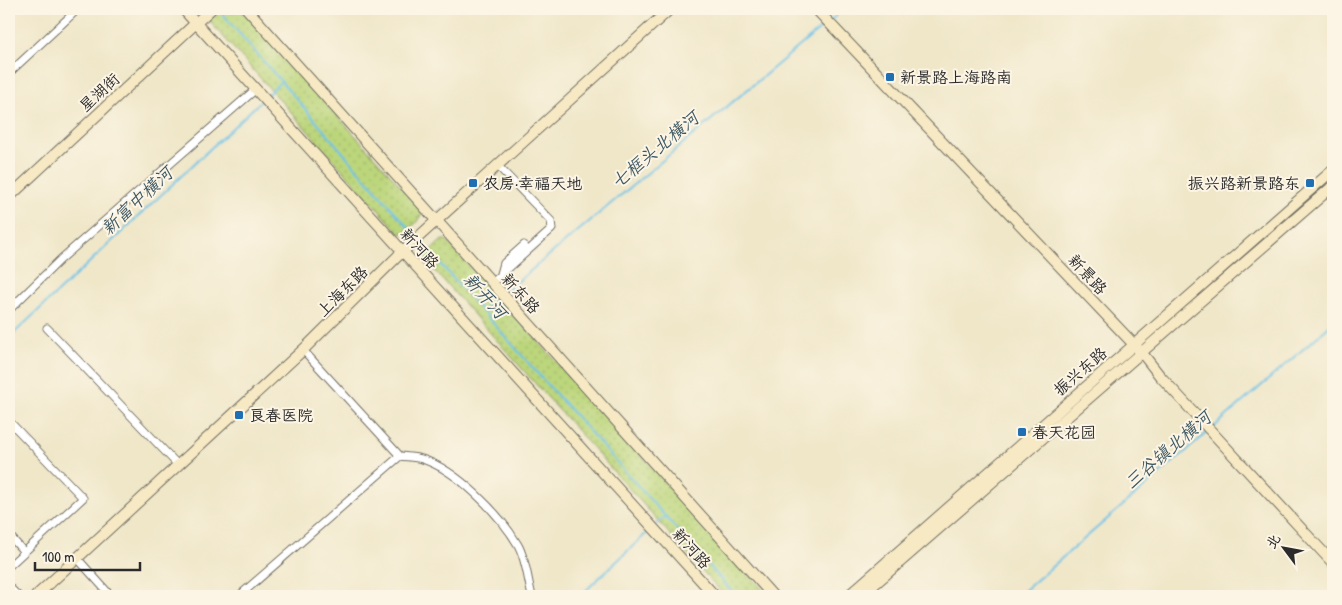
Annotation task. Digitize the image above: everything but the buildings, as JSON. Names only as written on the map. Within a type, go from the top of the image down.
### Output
[{"type":"street","points":[[9,73],[78,9]]},
{"type":"street","name":"新河路","points":[[183,9],[715,596]]},
{"type":"street","name":"新东路","points":[[247,9],[773,596]]},
{"type":"street","name":"上海东路","points":[[36,596],[303,350],[403,251],[670,9]]},
{"type":"street","name":"新景路","points":[[816,9],[1134,344],[1160,376],[1333,563]]},
{"type":"street","name":"星湖街","points":[[9,197],[209,10]]},
{"type":"street","points":[[9,310],[61,259],[262,95]]},
{"type":"street","points":[[494,285],[501,274],[552,229],[551,221],[498,166]]},
{"type":"street","name":"振兴东路","points":[[848,596],[1333,170]]},
{"type":"street","name":"振兴东路","points":[[861,596],[1333,186]]},
{"type":"street","points":[[501,274],[504,263],[524,245]]},
{"type":"street","points":[[46,328],[178,465]]},
{"type":"street","points":[[303,350],[400,456],[423,459],[470,488],[490,508],[519,546],[532,596]]},
{"type":"street","points":[[9,421],[83,498],[9,566]]},
{"type":"street","points":[[239,596],[400,456]]},
{"type":"street","points":[[9,535],[24,552]]},
{"type":"street","points":[[77,558],[111,596]]},
{"type":"street","points":[[9,587],[18,596]]},
{"type":"green space","points":[[221,9],[242,9],[423,211],[411,228],[400,234],[211,23],[210,19]]},
{"type":"green space","points":[[442,240],[446,240],[769,596],[725,596],[425,260],[425,256]]},
{"type":"waterway","name":"新开河","points":[[218,9],[415,235]]},
{"type":"waterway","name":"七框头北横河","points":[[831,20],[844,9]]},
{"type":"waterway","name":"七框头北横河","points":[[505,292],[826,24]]},
{"type":"waterway","name":"新富中横河","points":[[267,95],[281,81]]},
{"type":"waterway","name":"新富中横河","points":[[9,338],[262,100]]},
{"type":"waterway","name":"新开河","points":[[420,241],[736,596]]},
{"type":"waterway","name":"七框头北横河","points":[[482,311],[499,297]]},
{"type":"waterway","name":"三谷镇北横河","points":[[1213,428],[1333,323]]},
{"type":"waterway","name":"三谷镇北横河","points":[[1018,596],[1207,433]]},
{"type":"waterway","points":[[656,524],[666,516]]},
{"type":"waterway","points":[[580,596],[651,529]]},
{"type":"place","name":"新景路上海路南","points":[[890,77]]},
{"type":"place","name":"农房·幸福天地","points":[[473,183]]},
{"type":"place","name":"振兴路新景路东","points":[[1310,183]]},
{"type":"place","name":"良春医院","points":[[239,415]]},
{"type":"place","name":"春天花园","points":[[1022,432]]}]
